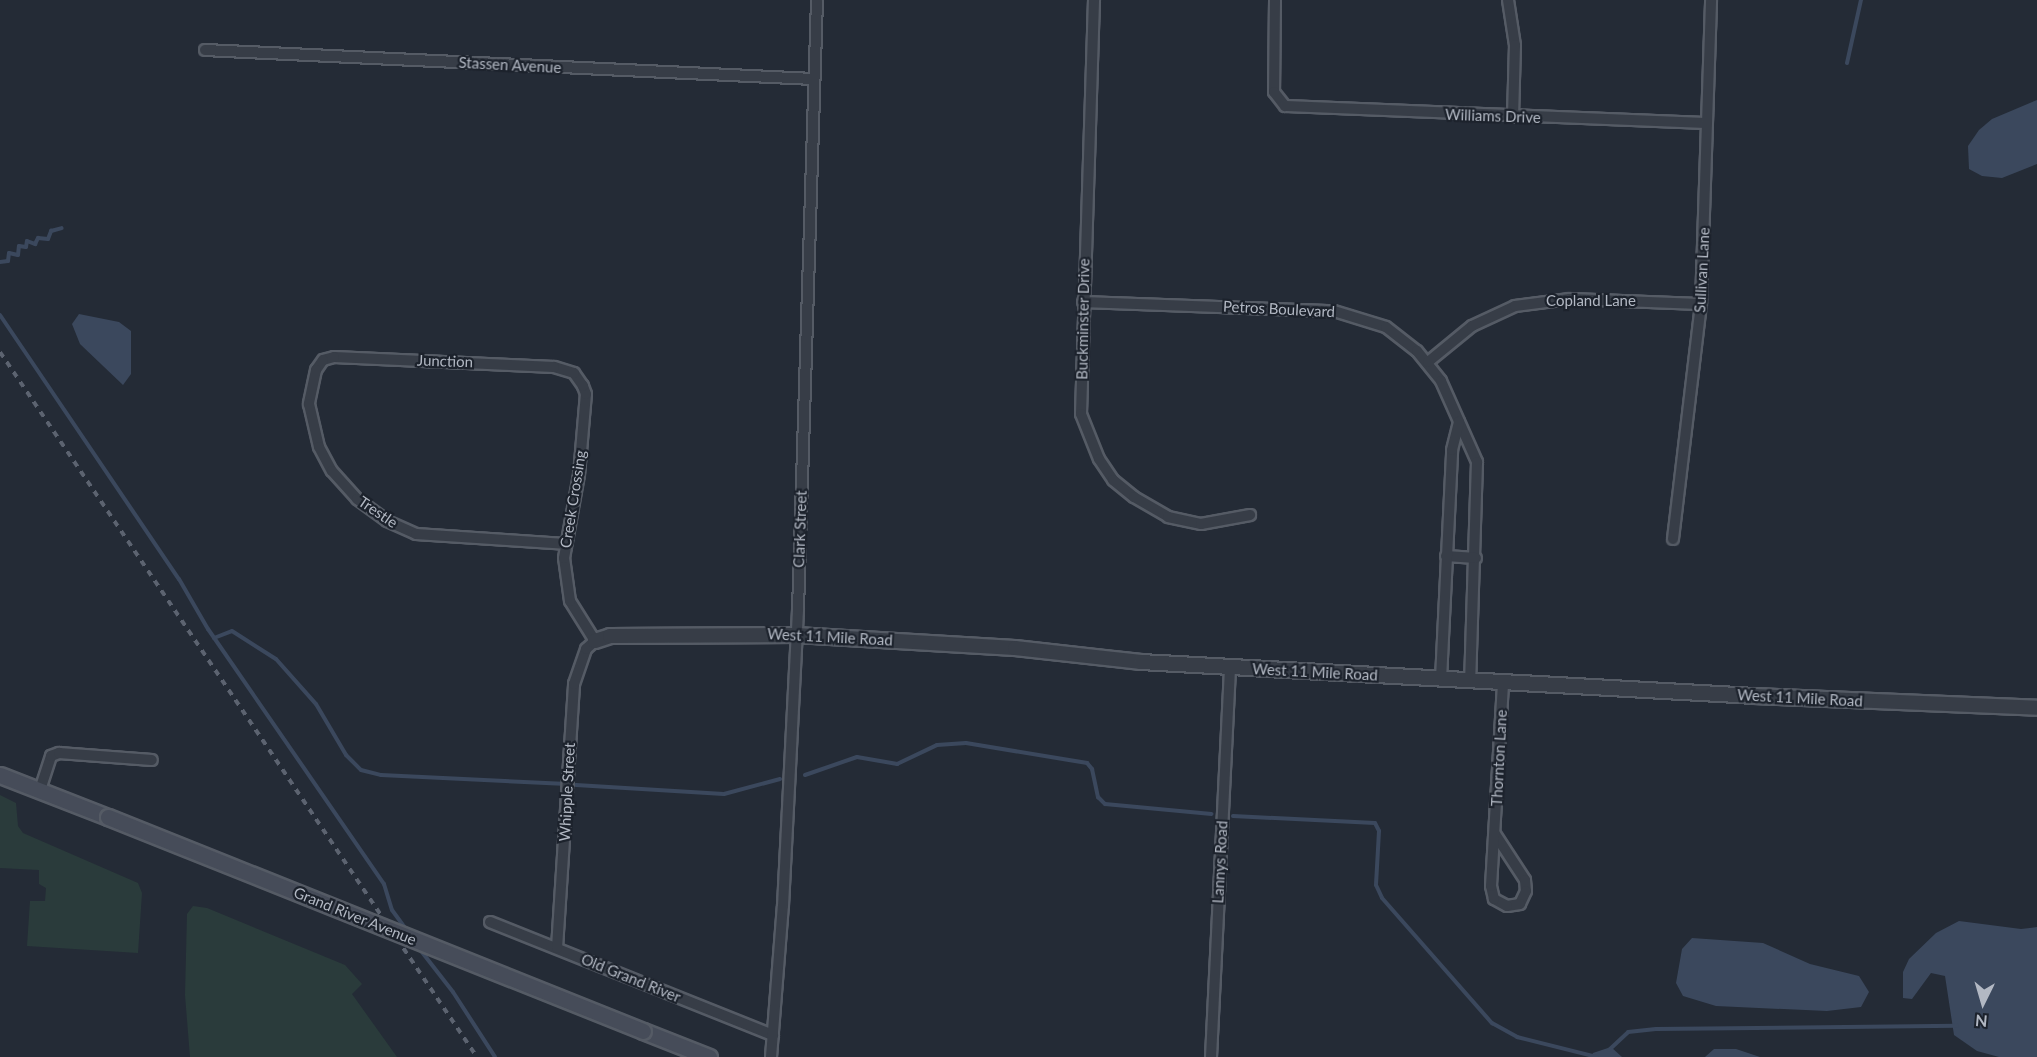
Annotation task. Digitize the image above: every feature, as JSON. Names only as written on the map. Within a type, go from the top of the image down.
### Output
[{"type":"main road","name":"Grand River Avenue","points":[[0,775],[709,1057]]},
{"type":"street","name":"Clark Street","points":[[771,1057],[783,906],[796,634],[817,0]]},
{"type":"street","name":"Buckminster Drive","points":[[1094,0],[1081,414],[1099,459],[1113,480],[1168,517],[1201,524],[1250,515]]},
{"type":"street","name":"Williams Drive","points":[[1275,0],[1273,85],[1280,103],[1298,108],[1707,123]]},
{"type":"street","points":[[1508,0],[1515,45],[1513,117]]},
{"type":"street","name":"Sullivan Lane","points":[[1673,539],[1701,304],[1711,0]]},
{"type":"street","name":"Stassen Avenue","points":[[206,50],[814,80]]},
{"type":"street","name":"Copland Lane","points":[[1428,362],[1472,326],[1515,306],[1570,299],[1701,304]]},
{"type":"street","name":"Petros Boulevard","points":[[1083,302],[1334,310],[1386,327],[1428,362],[1447,392],[1477,462],[1476,558],[1470,681]]},
{"type":"street","name":"Junction","points":[[313,381],[323,360],[334,357],[554,367],[574,373],[583,386]]},
{"type":"street","name":"Trestle","points":[[313,381],[309,404],[319,447],[332,471],[357,499],[387,521],[416,534],[565,544]]},
{"type":"street","name":"Creek Crossing","points":[[583,386],[586,394],[579,475],[565,544],[570,601],[595,642]]},
{"type":"street","points":[[1441,679],[1452,450],[1459,422]]},
{"type":"street","points":[[1446,556],[1476,558]]},
{"type":"street","name":"West 11 Mile Road","points":[[595,642],[610,636],[796,634],[1015,648],[1230,667],[1470,681],[2037,708]]},
{"type":"street","name":"Whipple Street","points":[[557,948],[574,684],[586,649],[595,642]]},
{"type":"street","name":"Lannys Road","points":[[1211,1057],[1230,667]]},
{"type":"street","name":"Thornton Lane","points":[[1495,834],[1525,880],[1526,891],[1520,904],[1507,906],[1494,898],[1491,886],[1503,682]]},
{"type":"street","points":[[40,790],[51,756],[58,753],[152,760]]},
{"type":"street","name":"Old Grand River","points":[[490,922],[773,1035]]},
{"type":"shaded area","points":[[0,795],[16,803],[18,826],[23,833],[138,883],[142,893],[138,953],[27,946],[30,901],[45,901],[46,888],[39,884],[39,870],[0,868]]},
{"type":"shaded area","points":[[193,906],[207,908],[345,965],[362,984],[352,994],[397,1057],[190,1057],[185,995],[187,914]]},
{"type":"water","points":[[2037,100],[2037,164],[2002,178],[1982,176],[1969,169],[1968,146],[1979,130],[1992,119]]},
{"type":"water","points":[[79,314],[119,322],[131,331],[131,374],[123,385],[80,344],[72,324]]},
{"type":"water","points":[[1959,921],[2021,929],[2037,927],[2037,1057],[1999,1057],[1977,1051],[1954,1035],[1945,976],[1931,973],[1912,999],[1903,998],[1903,972],[1909,959],[1936,933]]},
{"type":"water","points":[[1692,938],[1763,943],[1810,964],[1859,976],[1869,992],[1861,1007],[1827,1011],[1716,1006],[1683,996],[1676,983],[1682,949]]},
{"type":"water","points":[[1611,1047],[1622,1057],[1591,1057],[1593,1053]]},
{"type":"water","points":[[1714,1049],[1736,1049],[1760,1057],[1705,1057]]},
{"type":"waterway","points":[[1847,63],[1861,0]]},
{"type":"waterway","points":[[0,262],[8,261],[9,253],[18,255],[19,246],[26,247],[27,241],[35,244],[38,238],[48,239],[51,231],[62,228]]},
{"type":"waterway","points":[[0,315],[179,579],[208,629],[384,884],[392,910],[407,931]]},
{"type":"waterway","points":[[214,638],[232,631],[276,659],[316,704],[346,755],[361,770],[381,775],[562,784]]},
{"type":"waterway","points":[[805,775],[857,757],[897,764],[937,745],[966,743],[1087,763],[1092,769],[1098,797],[1105,804],[1212,814]]},
{"type":"waterway","points":[[576,785],[724,794],[780,779]]},
{"type":"waterway","points":[[1233,816],[1375,823],[1379,831],[1376,885],[1382,898],[1492,1023],[1517,1037],[1597,1057]]},
{"type":"waterway","points":[[418,947],[453,992],[495,1057]]},
{"type":"waterway","points":[[1609,1050],[1628,1032],[1656,1029],[1957,1026]]},
{"type":"railway","points":[[0,352],[477,1057]]}]
